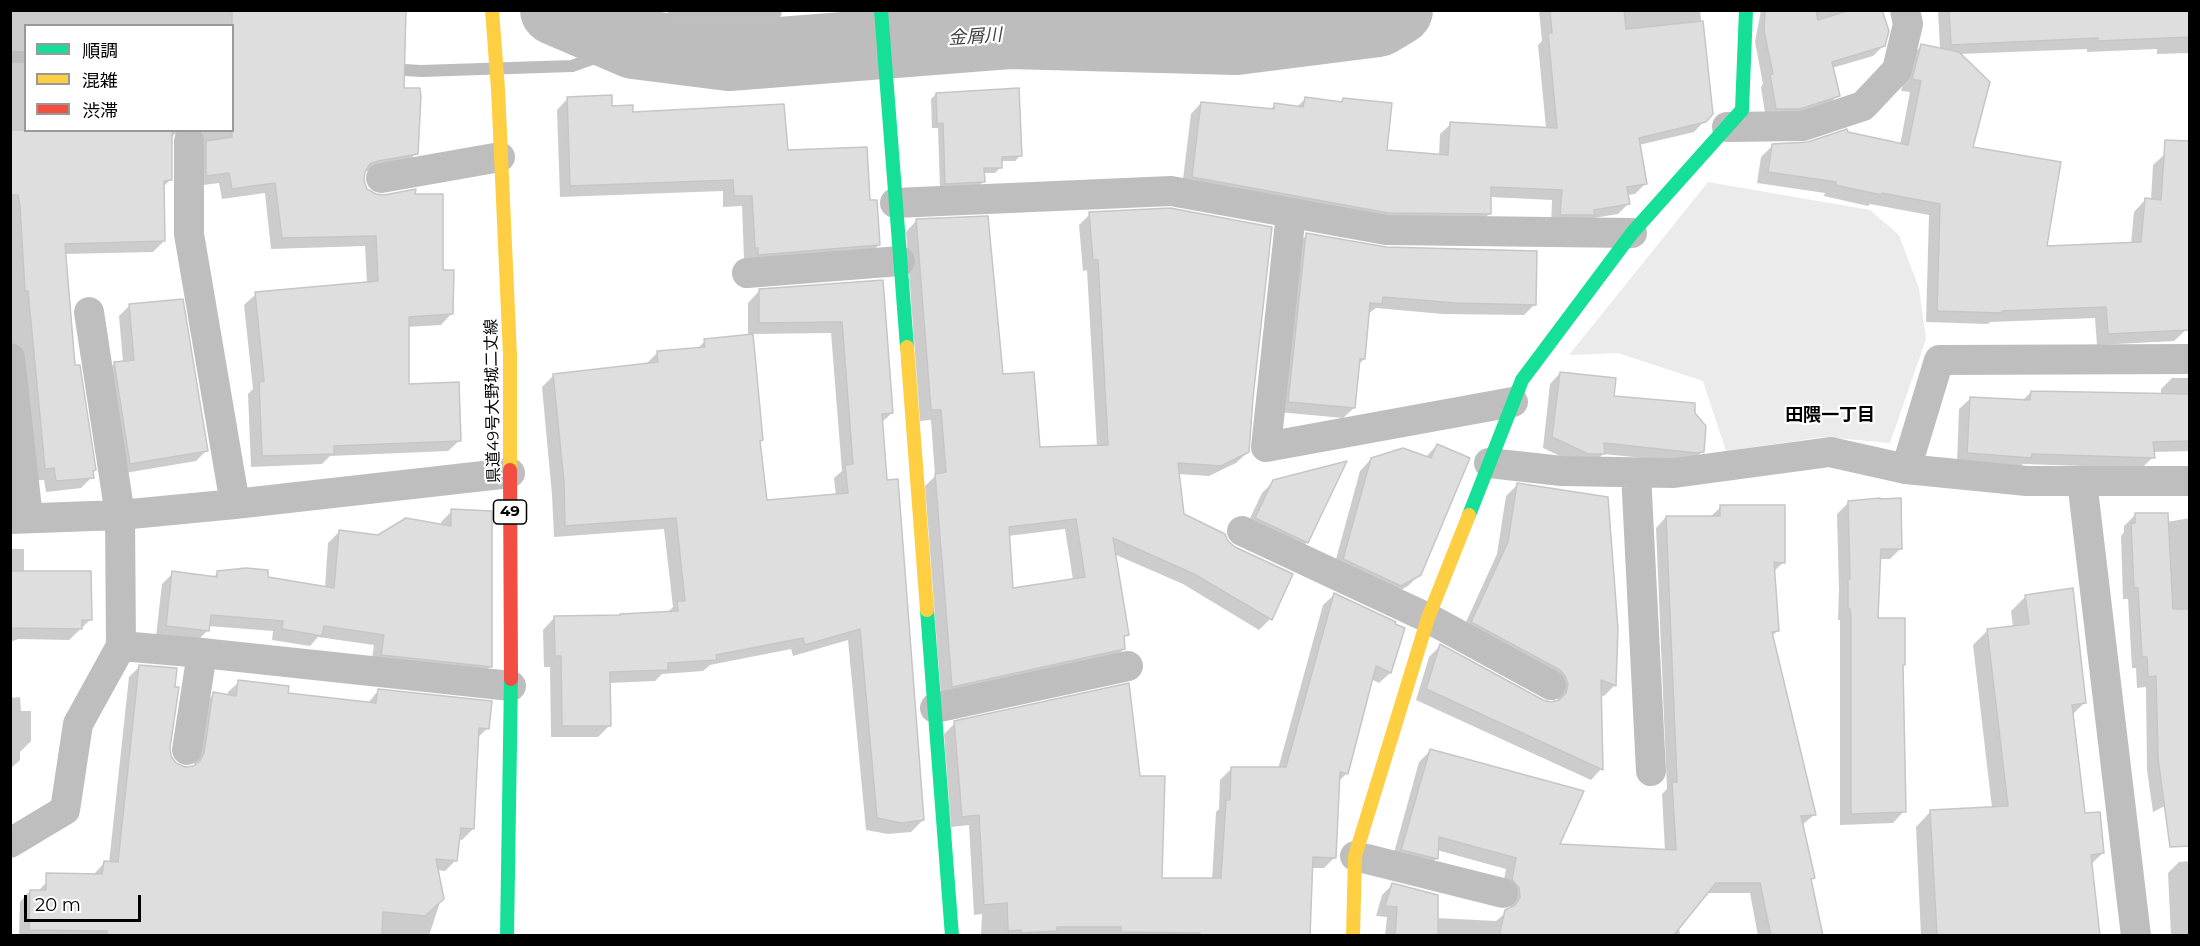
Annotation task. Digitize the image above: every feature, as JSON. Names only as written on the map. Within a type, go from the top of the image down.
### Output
[{"type":"street","name":"県道49号大野城二丈線","points":[[492,10],[498,89],[510,356],[511,686],[507,936]]},
{"type":"street","points":[[683,10],[736,14],[767,10]]},
{"type":"street","points":[[1353,936],[1354,856],[1428,618],[1522,380],[1632,233],[1742,110],[1746,10]]},
{"type":"street","points":[[1727,127],[1803,126],[1863,106],[1897,70],[1908,24],[1905,10]]},
{"type":"street","points":[[881,11],[952,936]]},
{"type":"street","points":[[189,141],[189,234],[235,504]]},
{"type":"street","points":[[381,178],[500,156]]},
{"type":"street","points":[[896,203],[1171,191],[1386,230],[1632,233]]},
{"type":"street","points":[[1291,213],[1266,447],[1513,402]]},
{"type":"street","points":[[747,273],[900,261]]},
{"type":"street","points":[[10,843],[65,810],[78,724],[121,646],[120,515],[89,312]]},
{"type":"street","points":[[10,358],[19,518],[120,515],[510,473]]},
{"type":"street","points":[[1906,469],[1939,360],[2190,359]]},
{"type":"street","points":[[1489,462],[1562,471],[1674,473],[1830,452],[1906,469],[2027,481],[2190,481]]},
{"type":"street","points":[[1636,473],[1651,771]]},
{"type":"street","points":[[2082,481],[2136,936]]},
{"type":"street","points":[[1242,531],[1428,618],[1551,685]]},
{"type":"street","points":[[121,646],[511,686]]},
{"type":"street","points":[[187,750],[202,653]]},
{"type":"street","points":[[935,708],[1128,666]]},
{"type":"street","points":[[1354,856],[1503,893]]},
{"type":"shaded area","points":[[1708,182],[1870,210],[1899,235],[1919,288],[1926,339],[1890,443],[1823,437],[1726,451],[1703,381],[1618,353],[1569,355]]},
{"type":"building","points":[[232,10],[406,10],[404,88],[420,88],[418,154],[370,164],[365,172],[364,180],[367,189],[376,194],[384,195],[416,189],[415,194],[443,194],[443,270],[454,270],[453,314],[409,317],[409,384],[459,382],[461,441],[334,446],[334,454],[262,456],[259,382],[264,381],[255,292],[378,281],[376,236],[282,238],[275,183],[232,189],[229,173],[206,176],[206,141],[232,137],[232,132],[234,132],[234,24],[232,24]]},
{"type":"building","points":[[1550,10],[1624,10],[1626,29],[1703,21],[1713,114],[1706,122],[1639,138],[1647,184],[1627,187],[1630,204],[1594,210],[1595,215],[1560,215],[1562,190],[1491,187],[1491,214],[1388,213],[1192,177],[1201,102],[1274,109],[1274,103],[1303,107],[1305,97],[1342,102],[1343,98],[1392,103],[1387,150],[1448,155],[1450,122],[1557,128],[1548,33],[1552,33]]},
{"type":"building","points":[[1765,10],[1816,10],[1818,20],[1850,10],[1882,10],[1889,31],[1885,46],[1832,62],[1840,96],[1800,109],[1776,109],[1770,75],[1773,74],[1764,31]]},
{"type":"building","points":[[1949,10],[2190,10],[2190,37],[2098,41],[2098,38],[1951,45]]},
{"type":"building","points":[[1921,44],[1959,52],[1990,82],[1973,147],[2061,162],[2047,246],[2141,242],[2145,198],[2161,200],[2165,140],[2190,141],[2190,330],[2108,334],[2106,307],[2002,311],[2002,313],[1937,311],[1940,204],[1882,193],[1881,195],[1835,185],[1836,182],[1768,172],[1772,144],[1808,142],[1847,129],[1848,132],[1908,145],[1921,81],[1912,79]]},
{"type":"building","points":[[1019,88],[1022,156],[1002,157],[1002,168],[984,168],[985,182],[945,184],[943,123],[937,124],[936,93]]},
{"type":"building","points":[[612,95],[612,106],[633,105],[633,112],[784,104],[788,150],[867,147],[870,200],[877,200],[880,245],[758,255],[758,248],[755,248],[752,196],[734,196],[733,180],[570,186],[567,97]]},
{"type":"building","points":[[10,130],[24,130],[24,132],[172,132],[172,180],[164,181],[165,241],[65,244],[75,365],[80,365],[96,470],[93,471],[94,478],[56,481],[54,468],[45,469],[28,291],[25,291],[20,206],[18,195],[10,195]]},
{"type":"building","points":[[1170,208],[1272,227],[1249,452],[1221,466],[1178,463],[1184,514],[1225,534],[1228,541],[1235,547],[1293,574],[1272,620],[1194,574],[1113,538],[1129,635],[1124,636],[1125,649],[952,687],[935,474],[946,472],[941,410],[931,410],[916,219],[988,216],[1003,374],[1034,372],[1040,447],[1108,445],[1098,260],[1093,260],[1089,212]],"holes":[[[1076,519],[1085,577],[1013,588],[1009,527]]]},
{"type":"building","points":[[1306,233],[1386,247],[1537,251],[1536,305],[1455,303],[1383,297],[1382,304],[1370,303],[1365,359],[1360,359],[1355,408],[1288,402]]},
{"type":"building","points":[[883,280],[893,413],[882,414],[887,480],[898,479],[924,820],[901,823],[877,818],[860,629],[805,645],[803,638],[716,655],[717,660],[668,663],[668,670],[610,672],[611,726],[562,726],[561,656],[555,656],[554,616],[678,611],[677,601],[685,601],[676,518],[565,526],[564,482],[553,374],[658,362],[657,351],[705,347],[704,339],[753,334],[763,440],[760,441],[767,500],[848,493],[845,465],[853,464],[842,322],[759,323],[759,289]]},
{"type":"building","points":[[183,299],[208,451],[130,464],[114,362],[134,360],[129,304]]},
{"type":"building","points":[[1560,372],[1616,378],[1614,396],[1695,403],[1695,413],[1706,426],[1704,452],[1604,443],[1605,454],[1588,454],[1552,437]]},
{"type":"building","points":[[2031,391],[2190,394],[2190,441],[2153,442],[2155,458],[2032,454],[2031,458],[1967,453],[1970,397],[2030,400]]},
{"type":"building","points":[[1437,444],[1470,458],[1421,575],[1401,586],[1343,559],[1371,458],[1403,448],[1431,458]]},
{"type":"building","points":[[1347,461],[1308,543],[1255,518],[1273,480]]},
{"type":"building","points":[[1517,483],[1608,497],[1618,629],[1616,686],[1601,680],[1603,770],[1426,689],[1440,644],[1543,700],[1551,702],[1559,700],[1566,693],[1568,684],[1560,670],[1471,622],[1508,542]]},
{"type":"building","points":[[1901,498],[1902,549],[1881,549],[1878,618],[1905,618],[1905,665],[1903,665],[1906,812],[1851,814],[1851,618],[1850,609],[1848,609],[1848,579],[1850,579],[1848,501]]},
{"type":"building","points":[[1720,505],[1785,505],[1785,563],[1774,562],[1779,631],[1772,632],[1816,815],[1801,816],[1815,878],[1811,879],[1823,936],[1771,936],[1760,883],[1716,883],[1673,936],[1499,936],[1505,910],[1515,905],[1520,897],[1519,888],[1512,879],[1516,858],[1439,837],[1438,859],[1401,850],[1430,749],[1584,791],[1560,844],[1676,850],[1672,782],[1677,782],[1666,516],[1720,516]]},
{"type":"building","points":[[451,509],[492,511],[492,667],[381,655],[384,635],[324,626],[322,636],[282,629],[283,621],[211,615],[209,631],[166,626],[172,571],[217,577],[217,571],[246,568],[268,570],[268,577],[334,588],[339,530],[378,535],[406,518],[451,526]]},
{"type":"building","points":[[2135,513],[2168,513],[2173,609],[2190,609],[2190,846],[2170,847],[2158,758],[2156,676],[2148,677],[2147,657],[2142,657],[2138,588],[2134,588],[2131,524],[2135,523]]},
{"type":"building","points":[[10,571],[91,571],[92,620],[82,620],[82,629],[10,628]]},
{"type":"building","points":[[2073,588],[2086,703],[2072,705],[2085,813],[2100,812],[2104,853],[2091,855],[2100,936],[1937,936],[1930,810],[2008,806],[1987,629],[2029,624],[2025,595]]},
{"type":"building","points":[[1334,593],[1405,628],[1391,673],[1376,666],[1348,774],[1340,772],[1336,858],[1313,857],[1310,936],[1200,936],[1200,933],[1121,932],[1121,927],[1057,927],[1057,931],[1022,933],[1021,930],[1008,931],[1007,903],[984,905],[979,815],[962,817],[954,721],[1129,683],[1140,776],[1165,776],[1162,878],[1221,878],[1226,800],[1230,800],[1231,767],[1286,767]]},
{"type":"building","points":[[139,665],[177,668],[175,687],[179,687],[170,748],[171,756],[176,763],[185,767],[193,766],[200,761],[204,753],[213,692],[236,696],[238,680],[289,686],[288,693],[376,703],[378,689],[492,701],[489,729],[479,728],[474,829],[461,828],[457,861],[436,859],[444,899],[425,916],[383,912],[382,936],[107,936],[107,931],[29,930],[30,890],[46,890],[46,873],[102,874],[104,861],[118,862]]},
{"type":"building","points":[[1392,883],[1438,895],[1438,936],[1395,936],[1397,907],[1385,906]]},
{"type":"waterway","name":"金屑川","points":[[555,10],[634,44],[729,56],[1009,34],[1236,40],[1378,22],[1398,10]]},
{"type":"waterway","points":[[389,69],[421,71],[572,66],[634,44]]},
{"type":"waterway","points":[[10,57],[24,57]]},
{"type":"traffic: fast","points":[[881,10],[907,347]]},
{"type":"traffic: fast","points":[[1469,515],[1522,380],[1632,233],[1742,110],[1746,10]]},
{"type":"traffic: fast","points":[[927,610],[952,936]]},
{"type":"traffic: fast","points":[[507,936],[511,679]]},
{"type":"traffic: slow","points":[[492,10],[498,89],[510,356],[510,470]]},
{"type":"traffic: slow","points":[[907,347],[927,610]]},
{"type":"traffic: slow","points":[[1353,936],[1355,856],[1428,618],[1469,515]]},
{"type":"traffic: jam","points":[[510,470],[511,679]]},
{"type":"district","name":"田隈一丁目","points":[[1830,416]]}]
